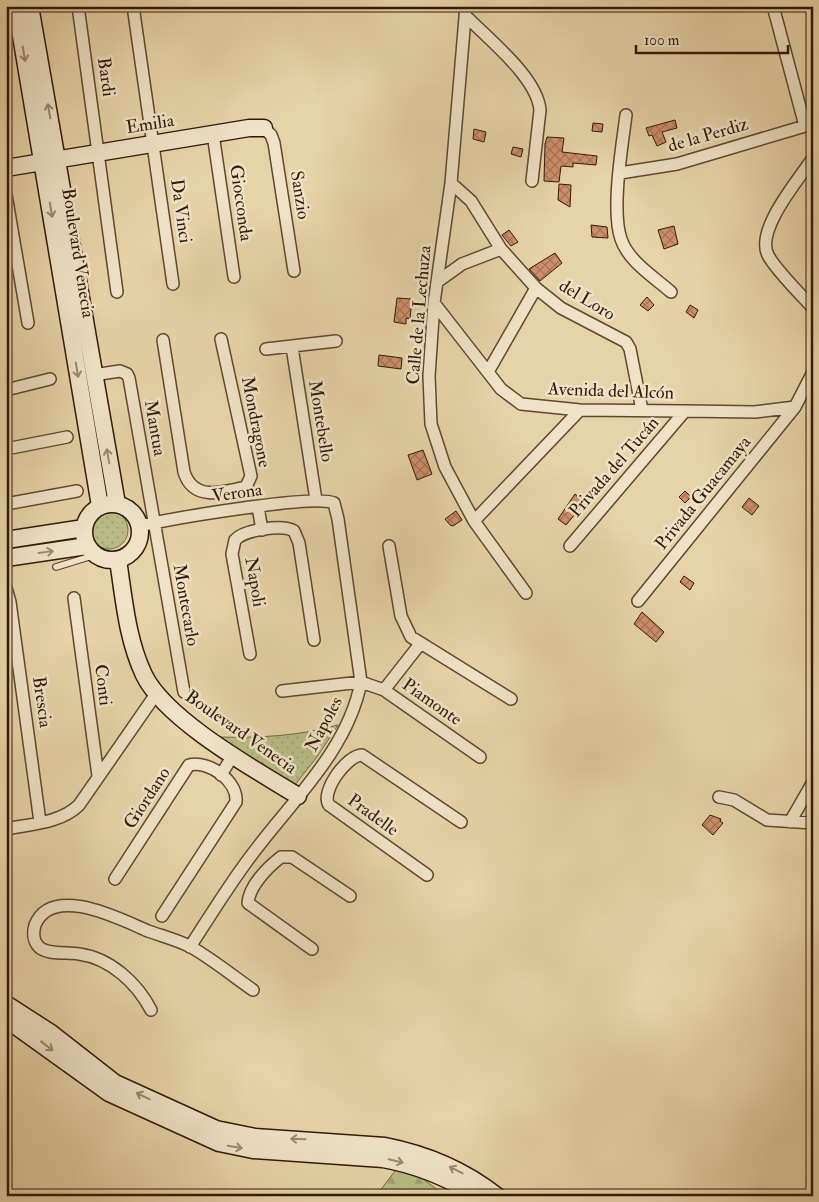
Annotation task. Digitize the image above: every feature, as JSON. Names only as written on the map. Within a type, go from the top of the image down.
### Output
[{"type":"street","name":"Boulevard Venecia","points":[[16,6],[50,160],[117,504]]},
{"type":"street","name":"Boulevard Venecia","points":[[30,6],[50,160],[100,506]]},
{"type":"street","name":"Bardi","points":[[78,6],[100,152],[117,292]]},
{"type":"street","name":"Da Vinci","points":[[133,6],[173,284]]},
{"type":"street","points":[[773,6],[809,126]]},
{"type":"street","name":"Calle de la Lechuza","points":[[465,11],[530,81],[537,94],[540,110],[532,181]]},
{"type":"street","name":"Calle de la Lechuza","points":[[465,11],[451,183],[434,303],[429,376],[431,424],[445,467],[474,520],[526,593]]},
{"type":"street","points":[[626,115],[617,217],[621,240],[635,261],[671,292]]},
{"type":"street","name":"de la Perdiz","points":[[620,173],[677,164],[809,126]]},
{"type":"street","name":"Emilia","points":[[6,168],[249,128],[264,128]]},
{"type":"street","name":"Sanzio","points":[[264,128],[272,135],[274,143],[294,271]]},
{"type":"street","name":"Giocconda","points":[[213,134],[234,277]]},
{"type":"street","points":[[813,158],[769,225],[765,242],[768,255],[813,308]]},
{"type":"street","name":"del Loro","points":[[451,183],[471,201],[502,248],[536,288],[561,308],[626,342],[630,349],[642,410]]},
{"type":"street","points":[[6,195],[28,323]]},
{"type":"street","points":[[437,282],[462,264],[502,248]]},
{"type":"street","points":[[488,372],[536,288]]},
{"type":"street","name":"Avenida del Alcón","points":[[434,303],[501,389],[521,404],[580,410],[685,412],[755,412],[795,407]]},
{"type":"street","name":"Mondragone","points":[[221,339],[251,476],[246,487],[222,490]]},
{"type":"street","points":[[163,340],[186,478],[189,485],[198,491],[222,490],[226,512]]},
{"type":"street","points":[[266,349],[336,341]]},
{"type":"street","name":"Montebello","points":[[292,347],[316,500]]},
{"type":"street","name":"Mantua","points":[[93,376],[120,371],[127,374],[129,378],[147,525]]},
{"type":"street","points":[[795,407],[813,372]]},
{"type":"street","points":[[6,390],[50,379]]},
{"type":"street","name":"Privada Guacamaya","points":[[638,602],[795,407]]},
{"type":"street","points":[[474,520],[580,410]]},
{"type":"street","name":"Privada del Tucán","points":[[570,546],[685,412]]},
{"type":"street","points":[[6,449],[67,437]]},
{"type":"street","points":[[6,504],[76,491]]},
{"type":"street","name":"Verona","points":[[147,525],[258,507],[316,500],[330,501],[336,507]]},
{"type":"street","points":[[6,558],[91,551],[106,560],[118,560],[133,552],[147,525],[128,508],[117,504],[100,506],[88,516],[84,528],[91,551]]},
{"type":"street","points":[[258,507],[262,530]]},
{"type":"street","name":"Napoles","points":[[190,946],[245,864],[326,762],[347,725],[358,698],[361,682],[336,507]]},
{"type":"street","name":"Montecarlo","points":[[147,525],[184,692]]},
{"type":"street","name":"Napoli","points":[[250,654],[233,563],[232,547],[238,536],[262,530],[284,527],[294,531],[297,536],[314,640]]},
{"type":"street","points":[[6,540],[84,528]]},
{"type":"street","points":[[389,546],[405,628],[420,644],[511,699]]},
{"type":"street","name":"Boulevard Venecia","points":[[118,560],[131,640],[145,676],[156,694],[178,715],[232,755],[298,796]]},
{"type":"street","name":"Brescia","points":[[6,588],[10,602],[40,822]]},
{"type":"street","name":"Conti","points":[[74,598],[98,776]]},
{"type":"street","points":[[384,690],[420,644]]},
{"type":"street","points":[[282,691],[361,682]]},
{"type":"street","name":"Piamonte","points":[[361,682],[384,690],[480,757]]},
{"type":"street","points":[[6,829],[40,822],[72,812],[156,694]]},
{"type":"street","name":"Pradelle","points":[[427,875],[329,805],[326,795],[339,772],[353,757],[362,754],[461,822]]},
{"type":"street","points":[[221,775],[232,755]]},
{"type":"street","points":[[326,762],[339,772]]},
{"type":"street","name":"Giordano","points":[[115,879],[189,765],[201,764],[221,775],[235,790],[236,802],[162,916]]},
{"type":"street","points":[[790,822],[813,782]]},
{"type":"street","points":[[719,797],[734,800],[767,820],[813,823]]},
{"type":"street","points":[[312,949],[248,903],[248,898],[262,874],[281,857],[292,857],[350,896]]},
{"type":"street","points":[[245,864],[262,874]]},
{"type":"street","points":[[151,1010],[135,985],[97,958],[48,951],[39,947],[34,939],[34,930],[38,920],[48,911],[60,907],[80,906],[92,908],[190,946],[253,990]]},
{"type":"street","points":[[6,1004],[50,1033],[115,1083],[216,1129],[255,1137],[385,1146],[402,1149],[441,1162],[481,1184],[489,1195]]},
{"type":"street","points":[[6,1019],[43,1043],[96,1086],[159,1117],[219,1143],[253,1150],[356,1156],[399,1162],[438,1174],[489,1195]]},
{"type":"lane","points":[[56,567],[91,551]]},
{"type":"green space","points":[[109,511],[123,516],[128,530],[123,544],[109,549],[95,544],[90,530],[95,516]]},
{"type":"green space","points":[[338,725],[317,757],[294,786],[290,786],[219,737],[279,736]]},
{"type":"green space","points":[[401,1163],[446,1196],[376,1196]]},
{"type":"building","points":[[675,120],[677,128],[662,132],[666,142],[657,146],[652,135],[649,136],[646,128]]},
{"type":"building","points":[[593,123],[603,124],[602,132],[592,131]]},
{"type":"building","points":[[474,129],[486,132],[484,142],[473,139]]},
{"type":"building","points":[[547,137],[564,138],[562,152],[597,156],[596,165],[573,163],[573,167],[561,166],[559,182],[544,181],[545,144]]},
{"type":"building","points":[[513,147],[523,149],[521,157],[511,154]]},
{"type":"building","points":[[559,184],[571,185],[570,207],[558,200]]},
{"type":"building","points":[[591,225],[607,227],[608,238],[592,237]]},
{"type":"building","points":[[674,226],[678,244],[664,249],[658,230]]},
{"type":"building","points":[[509,230],[518,242],[511,246],[502,235]]},
{"type":"building","points":[[555,253],[562,263],[540,281],[529,269]]},
{"type":"building","points":[[647,297],[654,305],[648,311],[640,305]]},
{"type":"building","points":[[397,298],[412,299],[410,319],[406,318],[406,324],[394,322]]},
{"type":"building","points":[[690,305],[698,310],[694,318],[686,312]]},
{"type":"building","points":[[379,355],[402,358],[401,369],[378,366]]},
{"type":"building","points":[[423,450],[432,474],[417,480],[408,455]]},
{"type":"building","points":[[685,491],[691,497],[685,503],[679,497]]},
{"type":"building","points":[[575,494],[585,502],[566,525],[558,519]]},
{"type":"building","points":[[749,498],[759,506],[752,515],[742,507]]},
{"type":"building","points":[[456,511],[462,520],[453,526],[445,519]]},
{"type":"building","points":[[684,576],[694,583],[690,590],[680,582]]},
{"type":"building","points":[[642,612],[664,632],[656,642],[634,624]]},
{"type":"building","points":[[710,815],[721,819],[720,821],[723,823],[713,835],[702,825]]}]
